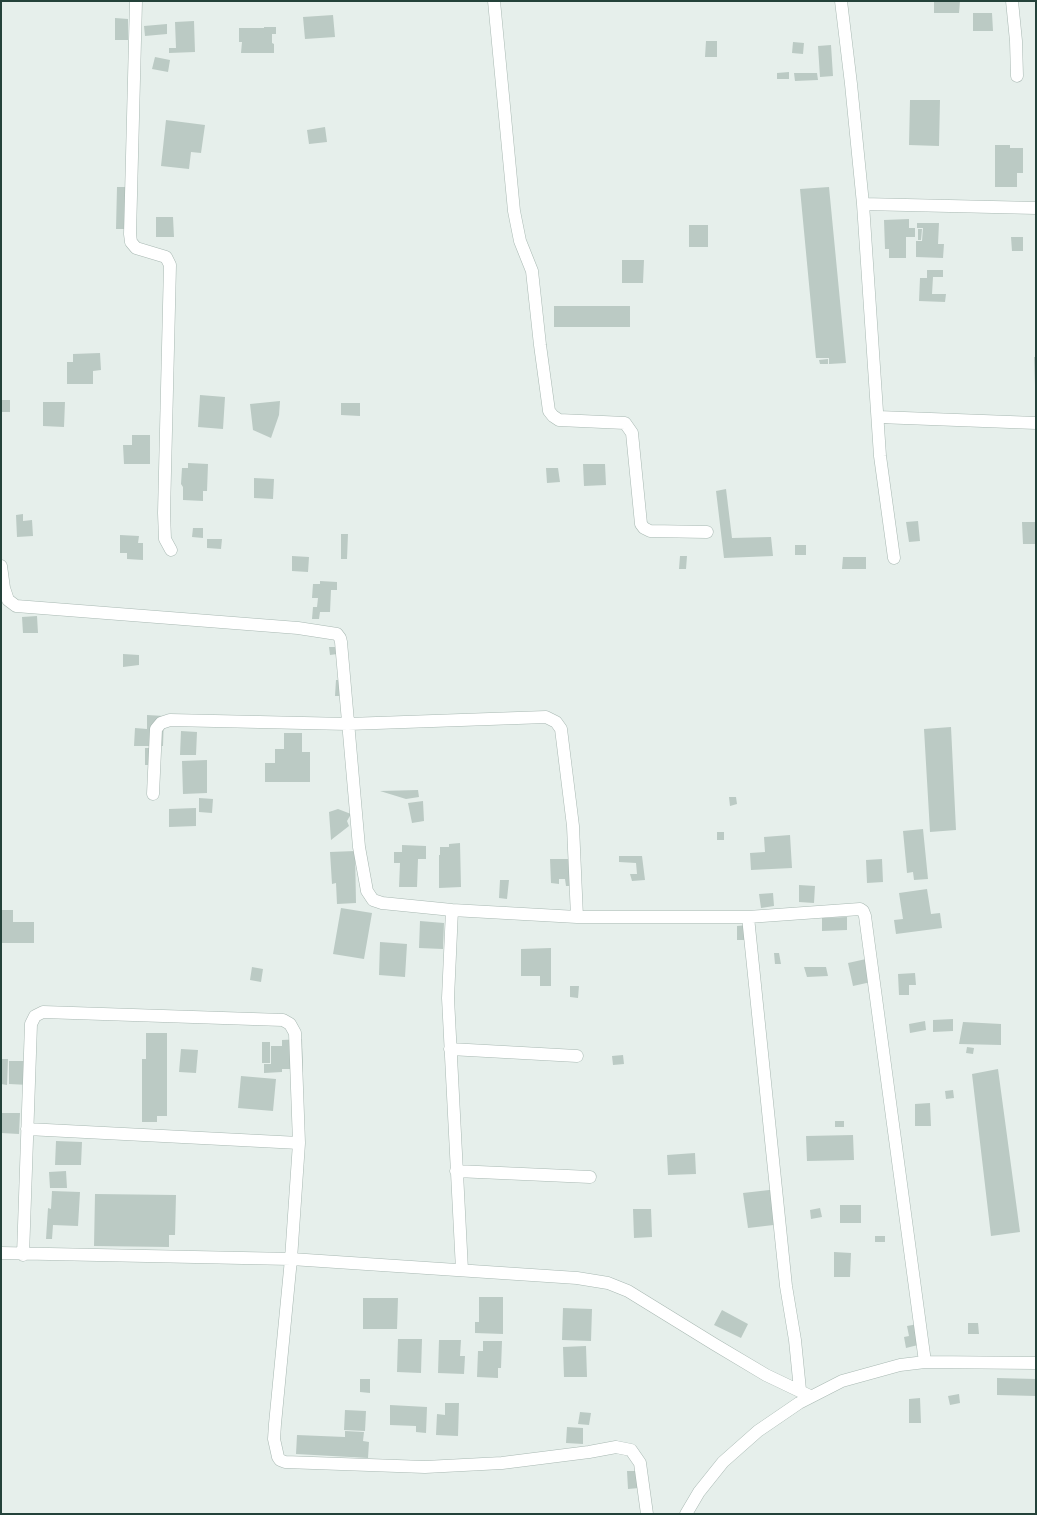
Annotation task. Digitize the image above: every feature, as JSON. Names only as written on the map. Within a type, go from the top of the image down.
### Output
[{"type":"street","points":[[136,1],[130,234],[131,242],[136,248],[166,257],[170,265],[164,512],[165,539],[171,550]]},
{"type":"street","points":[[494,1],[514,211],[520,241],[532,271],[549,411],[559,420],[625,423],[632,433],[642,524],[644,528],[650,531],[707,532]]},
{"type":"street","points":[[841,1],[863,204],[880,456],[894,558]]},
{"type":"street","points":[[1012,1],[1016,41],[1017,76]]},
{"type":"street","points":[[863,204],[1036,208]]},
{"type":"street","points":[[878,417],[1036,422]]},
{"type":"street","points":[[1,566],[4,588],[8,600],[16,606],[298,628],[337,634],[341,642],[359,847],[367,891],[373,900],[382,903],[452,910],[577,917],[748,917],[860,909],[864,911],[925,1362]]},
{"type":"street","points":[[153,794],[156,729],[161,723],[170,720],[348,724],[546,717],[556,722],[561,730],[573,826],[577,917]]},
{"type":"street","points":[[452,910],[448,998],[462,1270]]},
{"type":"street","points":[[748,917],[786,1286],[795,1340],[800,1390]]},
{"type":"street","points":[[23,1254],[32,1024],[35,1016],[44,1012],[282,1020],[290,1024],[295,1034],[299,1143],[291,1259],[274,1439],[280,1460],[285,1462],[402,1467],[458,1466],[524,1460],[616,1447],[631,1450],[640,1463],[647,1514]]},
{"type":"street","points":[[450,1049],[576,1056]]},
{"type":"street","points":[[27,1129],[299,1143]]},
{"type":"street","points":[[456,1171],[590,1177]]},
{"type":"street","points":[[1,1253],[291,1259],[577,1278],[608,1283],[628,1291],[766,1374],[810,1396]]},
{"type":"street","points":[[686,1514],[699,1492],[723,1462],[758,1431],[810,1396],[842,1381],[900,1365],[925,1362],[1036,1363]]},
{"type":"building","points":[[934,1],[960,1],[959,13],[934,13]]},
{"type":"building","points":[[973,13],[992,13],[993,31],[973,31]]},
{"type":"building","points":[[333,15],[335,37],[305,39],[303,17]]},
{"type":"building","points":[[115,18],[128,19],[128,40],[115,40]]},
{"type":"building","points":[[194,21],[195,52],[169,53],[169,48],[176,48],[175,22]]},
{"type":"building","points":[[167,24],[167,34],[145,36],[144,26]]},
{"type":"building","points":[[276,27],[276,34],[272,34],[274,53],[241,53],[242,42],[239,42],[239,28]]},
{"type":"building","points":[[706,41],[717,41],[717,57],[705,57]]},
{"type":"building","points":[[793,42],[804,43],[803,54],[792,53]]},
{"type":"building","points":[[831,45],[833,76],[820,77],[818,46]]},
{"type":"building","points":[[155,57],[170,60],[168,72],[152,69]]},
{"type":"building","points":[[789,72],[789,79],[777,79],[777,73]]},
{"type":"building","points":[[794,73],[817,73],[818,80],[795,81]]},
{"type":"building","points":[[910,100],[940,100],[939,146],[909,145]]},
{"type":"building","points":[[166,120],[205,125],[201,153],[191,152],[189,169],[161,166]]},
{"type":"building","points":[[325,127],[327,142],[309,144],[307,130]]},
{"type":"building","points":[[995,145],[1010,145],[1010,148],[1023,148],[1023,173],[1017,173],[1017,187],[995,187]]},
{"type":"building","points":[[117,187],[127,187],[125,229],[116,229]]},
{"type":"building","points":[[829,187],[846,363],[829,364],[829,358],[816,358],[800,189]]},
{"type":"building","points":[[156,217],[173,217],[174,237],[156,237]]},
{"type":"building","points":[[909,219],[909,228],[915,228],[915,237],[906,237],[906,258],[889,258],[889,249],[885,249],[884,220]]},
{"type":"building","points":[[917,223],[939,223],[938,244],[944,244],[943,258],[916,257],[916,241],[922,241],[923,228],[917,228]]},
{"type":"building","points":[[689,225],[708,225],[708,247],[689,247]]},
{"type":"building","points":[[918,229],[922,229],[921,240],[918,240]]},
{"type":"building","points":[[1011,237],[1023,237],[1023,251],[1012,251]]},
{"type":"building","points":[[622,260],[644,260],[643,283],[622,283]]},
{"type":"building","points":[[927,270],[943,270],[943,277],[933,277],[932,294],[946,294],[945,302],[919,301],[920,278],[927,278]]},
{"type":"building","points":[[554,306],[630,306],[630,327],[554,327]]},
{"type":"building","points":[[100,353],[101,370],[93,371],[93,384],[67,384],[67,362],[73,362],[73,354]]},
{"type":"building","points":[[1034,357],[1036,357],[1036,385],[1035,385]]},
{"type":"building","points":[[828,359],[828,364],[820,364],[819,360]]},
{"type":"building","points":[[200,395],[225,397],[223,429],[198,427]]},
{"type":"building","points":[[1,400],[10,400],[10,412],[1,412]]},
{"type":"building","points":[[280,401],[279,415],[271,438],[253,430],[250,404]]},
{"type":"building","points":[[43,402],[65,402],[64,427],[43,426]]},
{"type":"building","points":[[341,403],[360,403],[360,416],[341,415]]},
{"type":"building","points":[[132,435],[150,435],[150,464],[124,464],[123,445],[132,445]]},
{"type":"building","points":[[188,463],[208,464],[207,491],[203,491],[203,501],[183,500],[183,487],[181,484],[182,468],[188,468]]},
{"type":"building","points":[[583,464],[605,464],[606,485],[584,486]]},
{"type":"building","points":[[546,468],[558,468],[560,482],[547,483]]},
{"type":"building","points":[[254,478],[274,479],[273,499],[254,498]]},
{"type":"building","points":[[726,489],[732,538],[771,537],[773,556],[724,558],[716,491]]},
{"type":"building","points":[[23,514],[23,521],[32,520],[33,536],[17,537],[16,515]]},
{"type":"building","points":[[918,521],[920,541],[909,542],[906,522]]},
{"type":"building","points":[[1022,522],[1036,522],[1036,544],[1023,544]]},
{"type":"building","points":[[193,528],[203,528],[203,538],[192,537]]},
{"type":"building","points":[[341,534],[348,534],[347,559],[341,559]]},
{"type":"building","points":[[120,535],[139,536],[138,543],[143,543],[143,560],[127,559],[127,553],[120,553]]},
{"type":"building","points":[[207,539],[222,539],[221,549],[207,548]]},
{"type":"building","points":[[795,545],[806,545],[806,555],[795,555]]},
{"type":"building","points":[[292,556],[309,557],[308,572],[292,571]]},
{"type":"building","points":[[680,556],[687,556],[686,569],[679,569]]},
{"type":"building","points":[[843,557],[866,557],[866,569],[842,569]]},
{"type":"building","points":[[320,581],[337,582],[337,590],[331,590],[330,612],[320,612],[319,619],[312,619],[313,607],[317,607],[318,598],[312,598],[313,584],[320,584]]},
{"type":"building","points":[[37,616],[38,633],[23,633],[22,617]]},
{"type":"building","points":[[329,647],[337,647],[337,654],[330,655]]},
{"type":"building","points":[[123,654],[139,655],[139,665],[123,667]]},
{"type":"building","points":[[336,680],[348,680],[347,696],[335,696]]},
{"type":"building","points":[[147,715],[164,716],[163,746],[134,746],[135,728],[147,729]]},
{"type":"building","points":[[951,727],[956,830],[930,832],[924,729]]},
{"type":"building","points":[[181,731],[197,732],[196,755],[180,755]]},
{"type":"building","points":[[284,733],[302,733],[302,752],[310,752],[310,782],[265,782],[265,763],[275,763],[275,749],[284,749]]},
{"type":"building","points":[[145,748],[158,748],[159,765],[145,765]]},
{"type":"building","points":[[207,760],[207,793],[183,794],[182,761]]},
{"type":"building","points":[[418,790],[419,797],[406,799],[380,791]]},
{"type":"building","points":[[729,797],[736,797],[737,804],[730,806]]},
{"type":"building","points":[[199,798],[213,799],[212,813],[199,812]]},
{"type":"building","points":[[423,801],[424,821],[412,823],[408,803]]},
{"type":"building","points":[[196,808],[196,826],[169,827],[169,809]]},
{"type":"building","points":[[338,809],[351,814],[347,821],[349,826],[331,840],[329,812]]},
{"type":"building","points":[[923,829],[928,879],[914,880],[913,872],[907,873],[903,831]]},
{"type":"building","points":[[717,832],[724,832],[724,840],[717,840]]},
{"type":"building","points":[[790,835],[792,868],[751,870],[750,853],[765,852],[764,837]]},
{"type":"building","points":[[460,843],[461,887],[439,888],[440,847],[449,847],[449,844]]},
{"type":"building","points":[[402,845],[426,846],[426,859],[418,859],[417,887],[399,887],[400,863],[394,863],[394,852],[402,852]]},
{"type":"building","points":[[355,851],[356,903],[337,904],[336,883],[332,884],[330,852]]},
{"type":"building","points":[[619,856],[642,856],[645,880],[632,881],[630,874],[637,874],[636,863],[619,862]]},
{"type":"building","points":[[550,859],[569,859],[571,886],[566,886],[565,879],[559,879],[559,884],[551,883]]},
{"type":"building","points":[[882,859],[883,882],[867,883],[866,860]]},
{"type":"building","points":[[500,880],[509,880],[507,899],[499,898]]},
{"type":"building","points":[[799,885],[815,886],[814,903],[799,902]]},
{"type":"building","points":[[927,889],[931,914],[940,913],[942,928],[896,934],[894,920],[903,919],[899,893]]},
{"type":"building","points":[[773,893],[774,906],[761,908],[759,894]]},
{"type":"building","points":[[341,908],[372,913],[364,959],[333,954]]},
{"type":"building","points":[[1,910],[13,910],[13,922],[34,922],[34,943],[1,943]]},
{"type":"building","points":[[847,917],[847,930],[822,931],[822,918]]},
{"type":"building","points":[[420,921],[444,923],[443,949],[419,948]]},
{"type":"building","points":[[748,925],[748,940],[737,940],[737,926]]},
{"type":"building","points":[[380,942],[407,944],[405,977],[379,975]]},
{"type":"building","points":[[551,948],[551,986],[540,986],[540,976],[521,976],[521,949]]},
{"type":"building","points":[[774,953],[779,953],[781,964],[775,964]]},
{"type":"building","points":[[866,959],[871,982],[853,986],[848,963]]},
{"type":"building","points":[[252,967],[263,969],[261,982],[250,980]]},
{"type":"building","points":[[804,967],[826,967],[828,976],[807,977]]},
{"type":"building","points":[[915,973],[916,985],[909,985],[909,995],[899,995],[898,974]]},
{"type":"building","points":[[570,986],[579,986],[578,998],[570,997]]},
{"type":"building","points":[[953,1019],[953,1031],[933,1032],[933,1020]]},
{"type":"building","points":[[925,1021],[926,1030],[910,1033],[909,1024]]},
{"type":"building","points":[[963,1022],[1001,1024],[1001,1045],[959,1044]]},
{"type":"building","points":[[146,1033],[167,1033],[167,1116],[157,1116],[157,1122],[142,1122],[142,1059],[146,1059]]},
{"type":"building","points":[[302,1039],[303,1072],[292,1073],[292,1069],[282,1069],[282,1072],[264,1073],[264,1064],[271,1064],[271,1046],[282,1046],[282,1040]]},
{"type":"building","points":[[262,1042],[270,1042],[270,1063],[262,1063]]},
{"type":"building","points":[[967,1047],[974,1048],[973,1054],[966,1053]]},
{"type":"building","points":[[181,1049],[198,1050],[196,1073],[179,1072]]},
{"type":"building","points":[[623,1055],[624,1064],[613,1065],[612,1056]]},
{"type":"building","points":[[1,1059],[8,1059],[7,1085],[1,1084]]},
{"type":"building","points":[[9,1061],[30,1061],[29,1085],[9,1084]]},
{"type":"building","points":[[998,1069],[1020,1232],[991,1236],[972,1074]]},
{"type":"building","points":[[241,1076],[276,1079],[273,1111],[238,1108]]},
{"type":"building","points":[[953,1090],[954,1098],[946,1099],[945,1091]]},
{"type":"building","points":[[930,1103],[931,1126],[915,1126],[915,1104]]},
{"type":"building","points":[[1,1113],[20,1113],[19,1134],[1,1133]]},
{"type":"building","points":[[835,1121],[844,1121],[844,1127],[835,1127]]},
{"type":"building","points":[[853,1135],[854,1160],[807,1161],[806,1136]]},
{"type":"building","points":[[56,1141],[82,1142],[81,1165],[55,1165]]},
{"type":"building","points":[[695,1153],[696,1174],[668,1175],[667,1155]]},
{"type":"building","points":[[66,1171],[67,1188],[50,1188],[49,1172]]},
{"type":"building","points":[[778,1189],[782,1224],[748,1228],[743,1193]]},
{"type":"building","points":[[52,1191],[80,1192],[78,1226],[53,1225],[52,1239],[46,1239],[48,1208],[51,1209]]},
{"type":"building","points":[[95,1194],[176,1195],[175,1235],[169,1235],[169,1247],[94,1246]]},
{"type":"building","points":[[840,1205],[861,1205],[861,1223],[840,1223]]},
{"type":"building","points":[[820,1208],[822,1217],[811,1219],[810,1210]]},
{"type":"building","points":[[633,1209],[651,1209],[652,1237],[634,1238]]},
{"type":"building","points":[[875,1236],[885,1236],[885,1242],[875,1242]]},
{"type":"building","points":[[834,1252],[851,1253],[850,1277],[834,1277]]},
{"type":"building","points":[[479,1297],[503,1297],[503,1334],[475,1333],[475,1322],[479,1322]]},
{"type":"building","points":[[363,1298],[398,1298],[397,1329],[363,1329]]},
{"type":"building","points":[[563,1308],[592,1309],[591,1341],[562,1340]]},
{"type":"building","points":[[722,1310],[748,1324],[741,1338],[714,1325]]},
{"type":"building","points":[[968,1323],[978,1323],[979,1334],[968,1334]]},
{"type":"building","points":[[918,1324],[922,1344],[906,1348],[904,1337],[909,1336],[907,1326]]},
{"type":"building","points":[[398,1339],[422,1339],[421,1373],[397,1372]]},
{"type":"building","points":[[439,1340],[461,1340],[460,1356],[465,1356],[464,1374],[438,1373]]},
{"type":"building","points":[[483,1341],[502,1341],[501,1368],[498,1368],[498,1378],[477,1377],[478,1351],[483,1351]]},
{"type":"building","points":[[586,1346],[587,1377],[564,1377],[563,1347]]},
{"type":"building","points":[[997,1378],[1036,1379],[1036,1396],[997,1395]]},
{"type":"building","points":[[360,1379],[370,1379],[370,1393],[360,1392]]},
{"type":"building","points":[[959,1394],[960,1403],[950,1405],[948,1396]]},
{"type":"building","points":[[920,1398],[921,1423],[909,1423],[909,1399]]},
{"type":"building","points":[[445,1403],[459,1403],[458,1436],[436,1435],[437,1414],[445,1415]]},
{"type":"building","points":[[390,1405],[427,1407],[426,1433],[416,1432],[416,1426],[390,1425]]},
{"type":"building","points":[[345,1410],[366,1411],[365,1431],[344,1430]]},
{"type":"building","points":[[580,1412],[591,1413],[589,1425],[578,1424]]},
{"type":"building","points":[[567,1427],[583,1428],[583,1444],[566,1443]]},
{"type":"building","points":[[345,1431],[364,1432],[363,1441],[369,1442],[368,1458],[296,1454],[297,1435],[345,1437]]},
{"type":"building","points":[[627,1471],[638,1471],[639,1488],[628,1489]]}]
